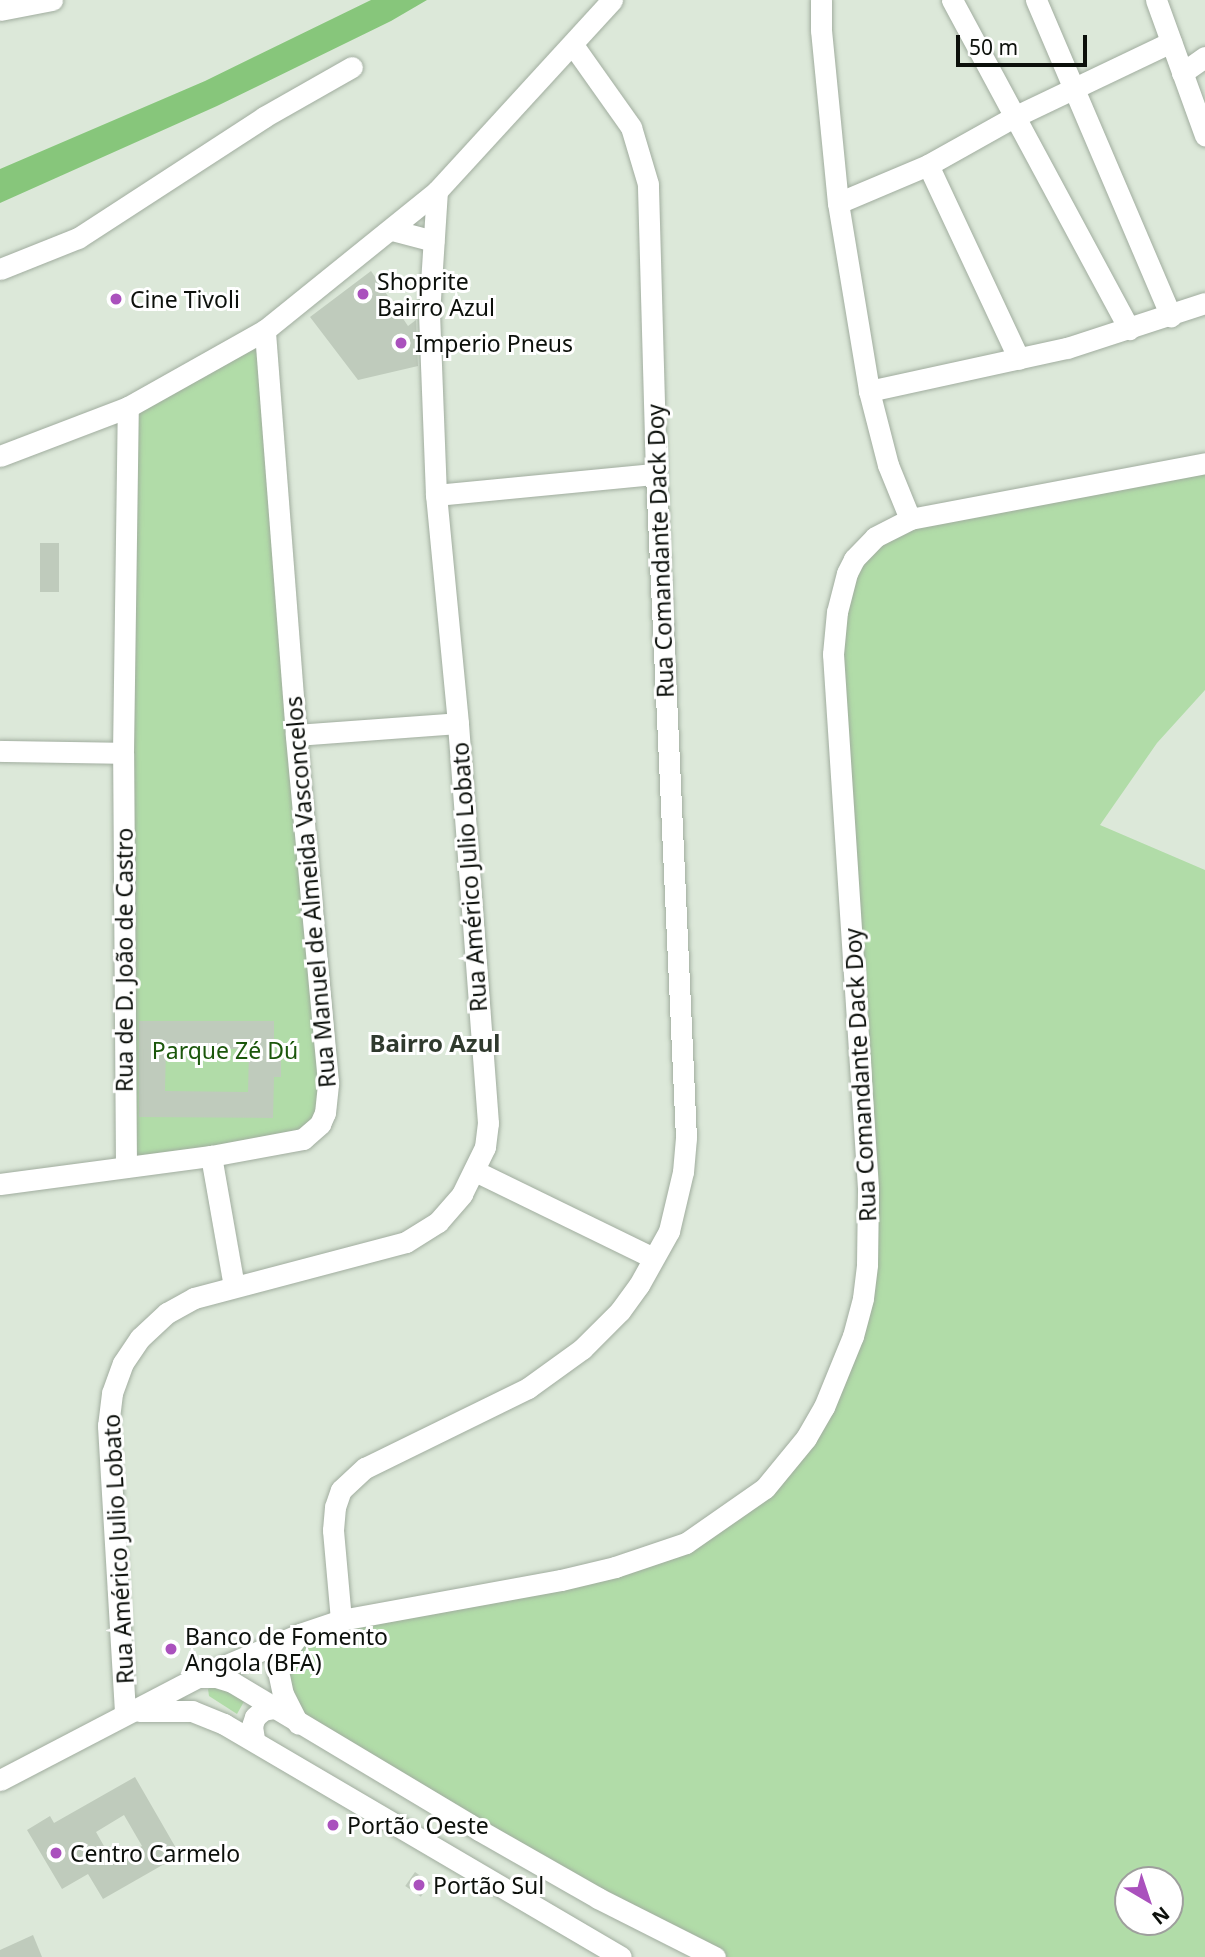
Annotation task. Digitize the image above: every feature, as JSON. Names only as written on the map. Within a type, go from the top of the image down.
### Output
[{"type":"street","points":[[0,10],[52,0]]},
{"type":"street","points":[[0,456],[128,407],[265,330],[437,191],[573,46],[612,0]]},
{"type":"street","points":[[821,0],[821,30],[838,203],[869,391],[888,466],[910,519]]},
{"type":"street","points":[[952,0],[1129,329]]},
{"type":"street","points":[[1037,0],[1171,316]]},
{"type":"street","points":[[1156,0],[1205,135]]},
{"type":"street","points":[[838,203],[928,164],[1014,117],[1171,42]]},
{"type":"street","name":"Rua Comandante Dack Doy","points":[[341,1620],[333,1530],[335,1507],[341,1490],[365,1468],[528,1388],[582,1349],[620,1311],[639,1285],[668,1231],[677,1203],[686,1138],[656,474],[648,184],[644,163],[631,127],[573,46]]},
{"type":"street","points":[[1182,73],[1205,57]]},
{"type":"street","points":[[0,269],[78,238],[264,117],[352,66]]},
{"type":"street","points":[[928,164],[1019,359]]},
{"type":"street","name":"Rua Américo Julio Lobato","points":[[125,1712],[108,1426],[112,1393],[123,1363],[135,1346],[167,1313],[194,1298],[405,1242],[438,1222],[462,1194],[485,1147],[488,1123],[458,723],[436,495],[429,330],[437,191]]},
{"type":"street","points":[[392,229],[434,242]]},
{"type":"street","points":[[869,391],[1019,359],[1129,329],[1205,303]]},
{"type":"street","name":"Rua Manuel de Almeida Vasconcelos","points":[[0,1184],[211,1156],[303,1139],[320,1124],[328,1102],[265,330]]},
{"type":"street","name":"Rua de D. João de Castro","points":[[126,1167],[123,753],[128,407]]},
{"type":"street","name":"Rua Comandante Dack Doy","points":[[0,1780],[125,1712],[198,1677],[300,1634],[341,1620],[561,1580],[615,1567],[686,1543],[765,1488],[806,1438],[840,1372],[863,1298],[870,1228],[833,654],[843,586],[854,559],[875,537],[910,519],[1205,463]]},
{"type":"street","points":[[436,495],[656,474]]},
{"type":"street","points":[[296,735],[458,723]]},
{"type":"street","points":[[0,751],[123,753]]},
{"type":"street","points":[[211,1156],[234,1286]]},
{"type":"street","points":[[475,1171],[653,1258]]},
{"type":"street","points":[[299,1724],[283,1694],[278,1671],[283,1656],[300,1634]]},
{"type":"street","points":[[198,1677],[216,1676],[232,1682],[299,1724],[598,1898],[715,1957]]},
{"type":"street","points":[[254,1739],[252,1726],[255,1717],[263,1710],[274,1707]]},
{"type":"street","points":[[125,1712],[160,1709],[192,1711],[254,1739],[621,1957]]},
{"type":"street","name":"Rua Comandante Dack Doy","points":[[0,1772],[22,1767]]},
{"type":"green space","name":"Parque Zé Dú","points":[[265,330],[328,1082],[312,1133],[126,1167],[128,407]]},
{"type":"green space","points":[[1205,462],[1205,690],[1157,743],[1100,825],[1205,870],[1205,1957],[715,1957],[299,1724],[280,1664],[300,1634],[561,1580],[714,1525],[806,1438],[863,1298],[837,612],[875,537]]},
{"type":"green space","points":[[215,1684],[246,1698],[237,1714],[209,1696],[208,1689]]},
{"type":"shaded area","points":[[371,0],[427,0],[391,21],[217,106],[0,203],[0,169],[205,81]]},
{"type":"building","name":"Shoprite Bairro Azul","points":[[371,271],[408,326],[416,320],[418,366],[358,380],[310,317]]},
{"type":"building","points":[[40,543],[59,543],[59,592],[40,592]]},
{"type":"building","points":[[139,1021],[274,1021],[274,1055],[281,1055],[281,1077],[274,1077],[273,1118],[139,1117]],"holes":[[[166,1048],[249,1049],[248,1092],[165,1091]]]},
{"type":"building","points":[[135,1777],[180,1855],[103,1899],[88,1874],[62,1889],[27,1830],[50,1816],[54,1823]],"holes":[[[124,1815],[142,1846],[113,1862],[96,1832]]]},
{"type":"building","name":"Portão Sul","points":[[415,1872],[431,1883],[421,1897],[405,1886]]},
{"type":"building","points":[[33,1935],[42,1957],[0,1957],[0,1950]]},
{"type":"place","name":"Shoprite Bairro Azul","points":[[363,294]]},
{"type":"place","name":"Cine Tivoli","points":[[116,299]]},
{"type":"place","name":"Imperio Pneus","points":[[401,343]]},
{"type":"place","name":"Banco de Fomento Angola (BFA)","points":[[171,1649]]},
{"type":"place","name":"Portão Oeste","points":[[333,1825]]},
{"type":"place","name":"Centro Carmelo","points":[[56,1853]]},
{"type":"place","name":"Portão Sul","points":[[419,1885]]},
{"type":"district","name":"Bairro Azul","points":[[435,1043]]}]
